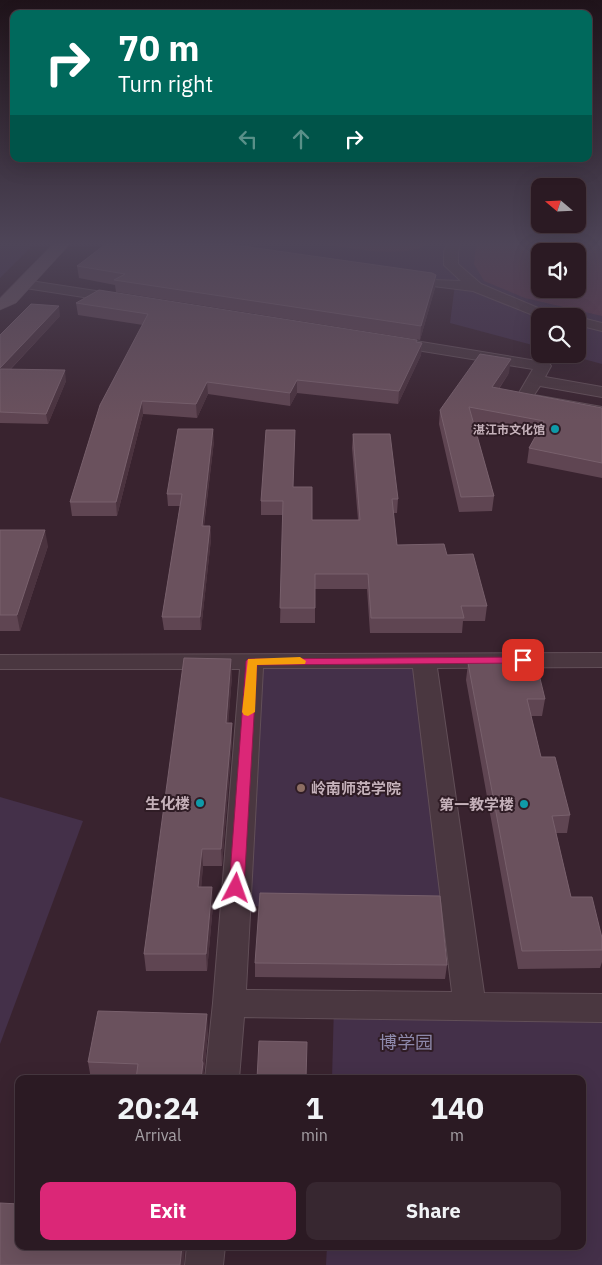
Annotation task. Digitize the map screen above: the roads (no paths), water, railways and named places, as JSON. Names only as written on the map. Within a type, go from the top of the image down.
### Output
[{"type":"street","points":[[512,302],[531,310]]},
{"type":"street","points":[[586,323],[602,327]]},
{"type":"street","points":[[376,339],[542,366],[524,398],[602,412]]},
{"type":"street","points":[[535,380],[602,392]]},
{"type":"street","points":[[0,662],[602,660]]},
{"type":"street","points":[[222,1075],[229,1004],[252,661]]},
{"type":"street","points":[[424,661],[470,1006]]},
{"type":"street","points":[[229,1004],[602,1008]]},
{"type":"street","points":[[204,1265],[206,1250]]},
{"type":"place","name":"湛江市文化馆","points":[[555,429]]},
{"type":"place","name":"岭南师范学院","points":[[301,788]]},
{"type":"place","name":"生化楼","points":[[200,803]]},
{"type":"place","name":"第一教学楼","points":[[524,804]]},
{"type":"park label","name":"博学园","points":[[406,1042]]}]
